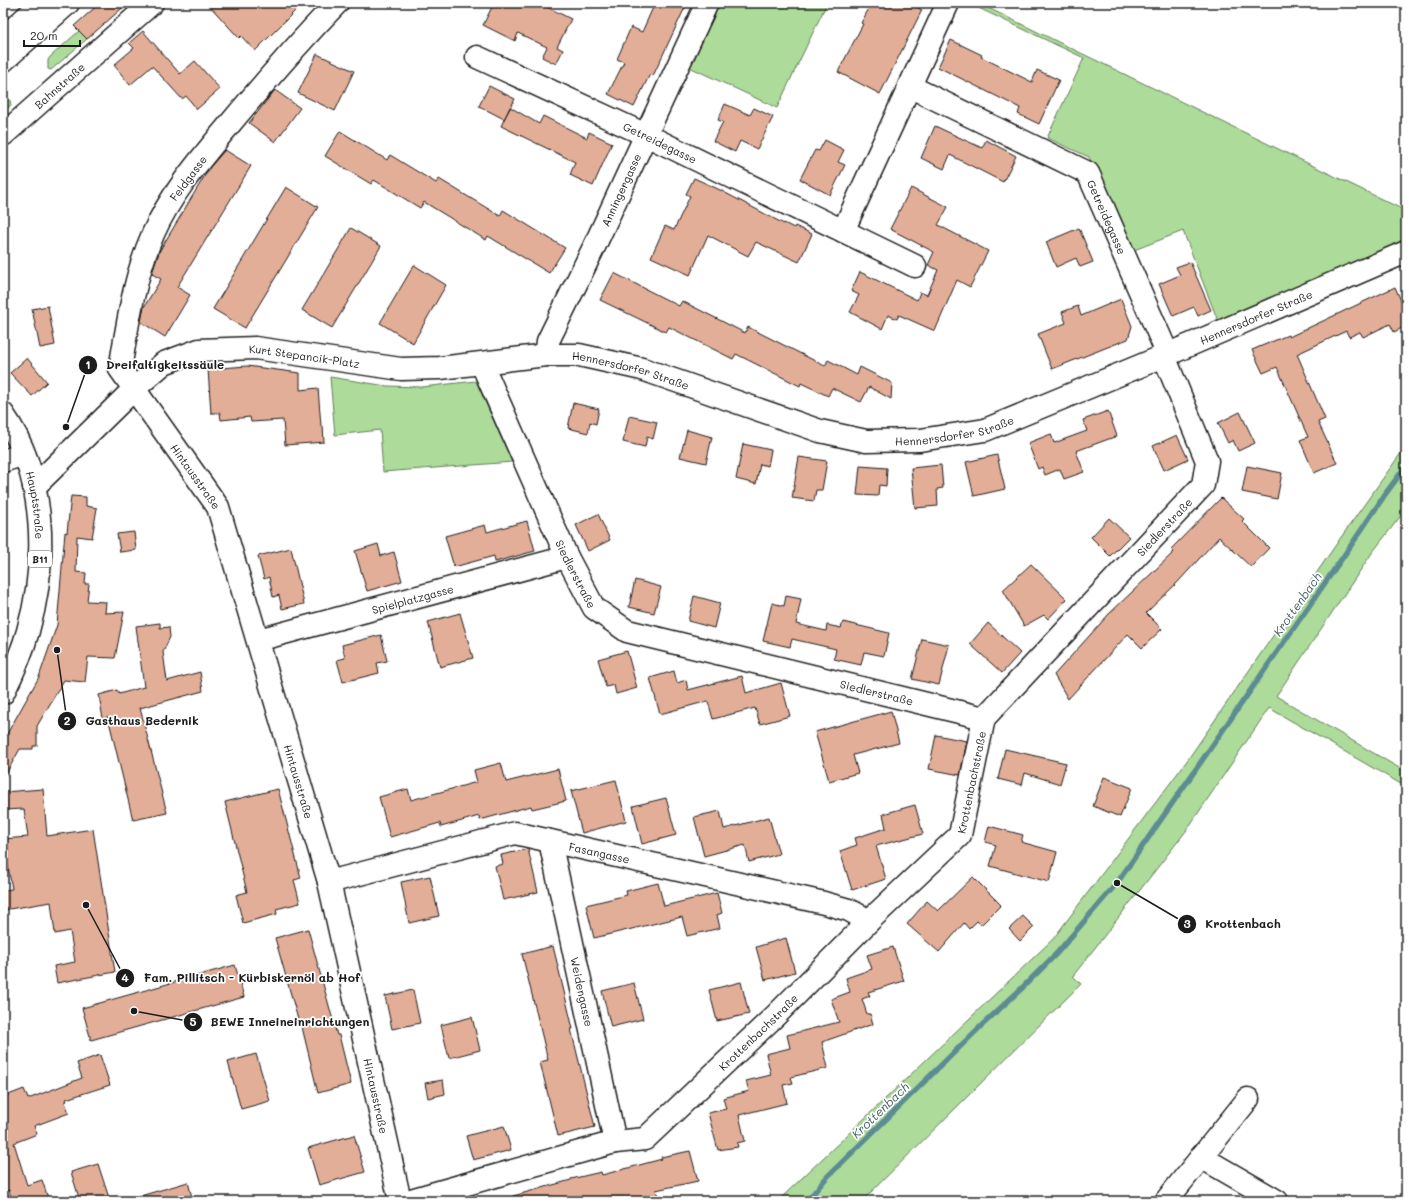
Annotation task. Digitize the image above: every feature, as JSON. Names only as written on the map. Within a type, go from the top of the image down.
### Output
[{"type":"street","points":[[3,38],[42,3]]},
{"type":"street","points":[[3,61],[68,3]]},
{"type":"street","name":"Bahnstraße","points":[[3,135],[152,3]]},
{"type":"street","name":"Feldgasse","points":[[135,388],[120,369],[134,289],[144,257],[163,212],[176,192],[221,135],[306,36],[337,3]]},
{"type":"street","name":"Anningergasse","points":[[546,355],[548,341],[594,247],[707,3]]},
{"type":"street","points":[[843,231],[948,3]]},
{"type":"street","name":"Getreidegasse","points":[[477,58],[646,135],[915,266]]},
{"type":"street","name":"Getreidegasse","points":[[909,86],[1088,173],[1166,356]]},
{"type":"street","name":"Hennersdorfer Straße","points":[[482,364],[546,355],[579,356],[642,369],[820,431],[866,441],[920,440],[985,430],[1166,356],[1406,252]]},
{"type":"street","name":"Kurt Stepancik-Platz","points":[[34,487],[135,388],[164,363],[199,350],[255,348],[401,369],[440,368],[482,364]]},
{"type":"street","name":"Siedlerstraße","points":[[482,364],[566,557],[594,608],[627,631],[984,718],[1203,485],[1207,461],[1166,356]]},
{"type":"street","name":"Hintausstraße","points":[[135,388],[218,507],[329,882],[400,1201]]},
{"type":"street","name":"Hauptstraße","points":[[3,414],[24,454],[34,487],[40,534],[40,559],[30,624],[14,671],[3,694]]},
{"type":"street","points":[[3,461],[24,454]]},
{"type":"street","name":"Spielplatzgasse","points":[[258,640],[566,557]]},
{"type":"street","name":"Krottenbachstraße","points":[[407,1201],[615,1142],[645,1139],[776,1015],[869,921],[960,835],[984,718]]},
{"type":"street","name":"Fasangasse","points":[[329,882],[515,833],[824,903],[849,910],[869,921]]},
{"type":"street","name":"Weidengasse","points":[[550,840],[615,1142]]},
{"type":"street","points":[[1166,1201],[1248,1099]]},
{"type":"street","points":[[1202,1157],[1277,1201]]},
{"type":"green space","points":[[720,3],[827,3],[777,108],[685,65],[703,27]]},
{"type":"green space","points":[[968,3],[978,3],[1406,211],[1406,240],[1218,321],[1183,231],[1129,252],[1089,157],[1047,138],[1084,58]]},
{"type":"green space","points":[[79,31],[87,39],[51,70],[48,69],[48,60],[50,57]]},
{"type":"green space","points":[[5,94],[10,100],[11,105],[3,113],[3,95]]},
{"type":"green space","points":[[330,377],[387,386],[422,387],[476,381],[512,462],[383,472],[380,430],[335,435]]},
{"type":"green space","points":[[1406,446],[1406,509],[1372,553],[1276,696],[1406,772],[1406,787],[1269,708],[1186,831],[1073,976],[1081,984],[862,1201],[771,1201],[781,1198],[1053,939],[1186,762]]},
{"type":"building","points":[[100,3],[128,3],[87,39],[74,26]]},
{"type":"building","points":[[207,3],[303,3],[255,51],[241,36],[239,38]]},
{"type":"building","points":[[494,3],[539,3],[571,19],[557,47],[563,50],[556,64],[542,57],[547,47],[518,33],[515,41],[483,25]]},
{"type":"building","points":[[655,3],[687,3],[653,76],[650,74],[634,107],[608,94],[624,62],[617,59],[631,27],[642,32]]},
{"type":"building","points":[[872,3],[909,3],[922,10],[880,94],[838,72],[863,24],[861,23]]},
{"type":"building","points":[[143,31],[180,74],[195,61],[220,89],[197,109],[186,96],[182,99],[152,66],[130,85],[114,65],[134,48],[129,43]]},
{"type":"building","points":[[951,40],[982,55],[981,57],[1032,82],[1037,70],[1059,80],[1039,124],[1018,114],[1020,108],[938,67]]},
{"type":"building","points":[[317,54],[354,71],[335,111],[298,93]]},
{"type":"building","points":[[489,86],[515,99],[504,119],[479,106]]},
{"type":"building","points":[[275,90],[300,108],[275,142],[249,123]]},
{"type":"building","points":[[725,104],[750,115],[754,108],[773,117],[757,149],[740,141],[735,152],[713,141],[723,122],[718,120]]},
{"type":"building","points":[[510,107],[539,124],[543,116],[587,138],[589,132],[612,143],[593,186],[570,175],[575,162],[501,126]]},
{"type":"building","points":[[935,126],[982,148],[986,140],[1016,156],[1003,182],[950,155],[944,169],[921,158]]},
{"type":"building","points":[[340,131],[387,160],[390,155],[436,183],[439,179],[500,216],[503,210],[565,248],[549,273],[488,236],[486,240],[424,202],[420,208],[374,180],[371,184],[325,156]]},
{"type":"building","points":[[825,140],[844,150],[838,162],[845,165],[830,195],[800,179],[815,150],[819,151]]},
{"type":"building","points":[[225,150],[251,166],[177,287],[190,295],[165,337],[141,322],[144,307],[161,279],[152,274],[153,270],[160,250],[210,167]]},
{"type":"building","points":[[694,178],[784,224],[794,228],[795,226],[812,234],[799,262],[756,242],[748,256],[708,235],[690,275],[651,257],[665,226],[674,230],[690,196],[686,194]]},
{"type":"building","points":[[286,187],[318,207],[245,328],[213,309]]},
{"type":"building","points":[[911,188],[948,207],[938,225],[988,251],[970,287],[957,280],[935,331],[899,315],[897,319],[888,315],[882,329],[850,312],[859,295],[851,291],[860,272],[917,300],[920,292],[927,295],[938,270],[928,265],[934,252],[890,229]]},
{"type":"building","points":[[351,228],[381,246],[332,328],[302,310]]},
{"type":"building","points":[[1079,228],[1093,262],[1080,267],[1076,258],[1056,267],[1046,242]]},
{"type":"building","points":[[1190,262],[1211,310],[1198,316],[1194,307],[1173,316],[1159,284],[1180,275],[1176,267]]},
{"type":"building","points":[[414,265],[446,285],[413,343],[380,323]]},
{"type":"building","points":[[614,273],[679,306],[682,301],[745,333],[748,327],[825,366],[828,360],[857,375],[860,367],[892,383],[891,399],[869,387],[861,402],[832,388],[828,396],[801,383],[800,386],[736,354],[733,359],[669,327],[666,332],[600,300]]},
{"type":"building","points":[[1395,287],[1406,312],[1406,326],[1394,332],[1390,324],[1363,337],[1360,332],[1349,337],[1346,331],[1297,354],[1325,419],[1318,422],[1337,463],[1314,473],[1300,440],[1308,437],[1277,367],[1263,373],[1252,350],[1288,335],[1289,337]]},
{"type":"building","points":[[1121,299],[1132,326],[1128,339],[1052,369],[1038,334],[1066,323],[1062,312],[1078,306],[1081,316]]},
{"type":"building","points":[[48,306],[55,345],[40,348],[32,309]]},
{"type":"building","points":[[27,358],[47,382],[32,396],[10,373]]},
{"type":"building","points":[[247,366],[300,373],[300,390],[318,388],[321,426],[323,426],[324,442],[285,445],[283,420],[251,422],[250,417],[221,420],[220,413],[211,413],[208,369]]},
{"type":"building","points":[[573,403],[599,409],[596,424],[590,422],[588,433],[568,428]]},
{"type":"building","points":[[1108,411],[1117,436],[1076,451],[1084,472],[1064,479],[1060,469],[1045,475],[1042,467],[1038,469],[1028,443],[1051,434],[1054,443],[1087,431],[1083,420]]},
{"type":"building","points":[[1240,412],[1255,443],[1238,451],[1233,440],[1228,443],[1218,423]]},
{"type":"building","points":[[629,416],[657,422],[653,439],[647,437],[645,447],[623,442]]},
{"type":"building","points":[[687,430],[712,437],[706,463],[680,457]]},
{"type":"building","points":[[1177,435],[1188,459],[1164,470],[1153,446]]},
{"type":"building","points":[[743,444],[771,450],[768,466],[760,464],[756,484],[736,479]]},
{"type":"building","points":[[997,455],[1005,489],[974,496],[966,462]]},
{"type":"building","points":[[799,457],[827,461],[822,490],[816,490],[814,501],[792,498]]},
{"type":"building","points":[[941,465],[943,488],[937,489],[938,506],[915,508],[911,468]]},
{"type":"building","points":[[860,466],[887,468],[886,486],[879,485],[878,496],[857,495]]},
{"type":"building","points":[[1247,466],[1282,473],[1277,499],[1242,492]]},
{"type":"building","points":[[71,496],[86,497],[86,506],[97,508],[92,538],[77,536],[76,572],[86,573],[85,584],[89,584],[87,601],[106,602],[105,613],[124,612],[115,658],[88,657],[85,682],[64,680],[37,726],[37,746],[33,746],[33,749],[20,749],[3,779],[3,741],[39,677],[57,625],[65,532],[67,533]]},
{"type":"building","points":[[1221,498],[1244,519],[1242,521],[1269,548],[1251,567],[1219,537],[1178,582],[1146,613],[1162,629],[1142,648],[1128,634],[1068,699],[1054,675],[1109,614],[1174,552],[1171,549]]},
{"type":"building","points":[[598,514],[610,540],[588,551],[576,525]]},
{"type":"building","points":[[1109,518],[1129,537],[1110,556],[1091,537]]},
{"type":"building","points":[[527,521],[535,551],[495,562],[494,556],[454,567],[445,536],[485,525],[487,532]]},
{"type":"building","points":[[134,532],[136,550],[120,552],[117,534]]},
{"type":"building","points":[[378,544],[381,556],[394,552],[402,581],[367,591],[355,551]]},
{"type":"building","points":[[291,548],[304,604],[282,609],[279,595],[273,597],[269,577],[264,579],[258,556]]},
{"type":"building","points":[[1031,564],[1067,599],[1048,619],[1044,615],[1024,626],[1003,590]]},
{"type":"building","points":[[635,580],[661,587],[654,613],[629,607]]},
{"type":"building","points":[[694,596],[720,603],[714,628],[688,621]]},
{"type":"building","points":[[786,596],[801,599],[796,624],[826,631],[827,625],[841,628],[843,622],[889,633],[884,656],[864,652],[861,665],[834,659],[836,649],[792,639],[790,647],[763,641],[772,603],[784,606]]},
{"type":"building","points":[[460,613],[473,658],[440,667],[428,622]]},
{"type":"building","points":[[160,623],[160,628],[169,627],[170,637],[163,652],[167,681],[200,672],[203,691],[140,708],[167,813],[133,820],[108,717],[103,719],[99,695],[117,690],[119,694],[144,687],[136,626]]},
{"type":"building","points":[[988,623],[1020,653],[1002,673],[970,644]]},
{"type":"building","points":[[381,635],[387,661],[377,663],[379,673],[343,682],[337,660],[345,658],[342,645]]},
{"type":"building","points":[[922,639],[949,645],[939,685],[912,679]]},
{"type":"building","points":[[627,651],[637,688],[616,694],[614,685],[606,687],[598,659]]},
{"type":"building","points":[[674,671],[677,683],[686,680],[688,690],[742,676],[746,693],[781,683],[790,716],[760,724],[755,708],[713,719],[708,701],[660,714],[650,678]]},
{"type":"building","points":[[891,711],[899,743],[853,755],[858,773],[829,781],[815,732]]},
{"type":"building","points":[[936,735],[967,741],[960,775],[929,769]]},
{"type":"building","points":[[1005,749],[1066,763],[1060,784],[1025,773],[1022,785],[998,779]]},
{"type":"building","points":[[501,763],[506,782],[558,769],[566,801],[532,809],[531,806],[480,820],[479,816],[441,827],[440,823],[390,837],[379,797],[408,789],[411,800],[477,782],[474,770]]},
{"type":"building","points":[[1104,777],[1132,788],[1120,817],[1093,806]]},
{"type":"building","points":[[616,780],[626,821],[582,833],[571,791]]},
{"type":"building","points":[[43,789],[47,836],[93,829],[115,972],[57,983],[54,966],[75,962],[70,931],[55,934],[51,902],[3,910],[3,890],[12,889],[6,855],[3,855],[3,839],[28,837],[24,809],[3,810],[3,792]]},
{"type":"building","points":[[278,789],[301,878],[294,880],[300,903],[276,909],[277,914],[243,923],[236,895],[247,892],[225,802]]},
{"type":"building","points":[[666,798],[676,835],[642,844],[633,806]]},
{"type":"building","points":[[915,805],[923,834],[876,846],[886,879],[852,890],[840,851],[857,845],[855,838],[886,828],[883,814]]},
{"type":"building","points":[[720,811],[724,829],[769,817],[779,854],[749,862],[745,845],[704,856],[694,817]]},
{"type":"building","points":[[989,826],[1023,835],[1021,842],[1057,852],[1049,882],[990,866],[996,845],[985,842]]},
{"type":"building","points":[[528,849],[538,892],[503,900],[495,866],[503,864],[501,855]]},
{"type":"building","points":[[430,876],[439,916],[409,923],[401,882]]},
{"type":"building","points":[[973,877],[1001,905],[981,925],[977,921],[969,929],[964,923],[939,952],[907,924],[927,901],[938,911]]},
{"type":"building","points":[[658,883],[664,906],[717,893],[722,913],[717,915],[720,928],[687,936],[682,917],[594,938],[586,905],[627,895],[626,891]]},
{"type":"building","points":[[1023,916],[1034,927],[1020,941],[1009,929]]},
{"type":"building","points":[[308,929],[337,1035],[339,1035],[351,1084],[318,1093],[301,1023],[299,1023],[275,938]]},
{"type":"building","points":[[786,938],[795,972],[765,980],[756,947]]},
{"type":"building","points":[[553,946],[573,1029],[571,1029],[595,1127],[558,1136],[540,1062],[548,1060],[522,954]]},
{"type":"building","points":[[893,947],[904,981],[868,992],[870,996],[862,999],[867,1014],[870,1014],[873,1024],[822,1042],[828,1068],[791,1077],[793,1083],[783,1085],[787,1103],[739,1115],[745,1141],[737,1143],[738,1147],[718,1150],[708,1113],[726,1109],[723,1098],[749,1091],[746,1081],[771,1075],[766,1054],[790,1048],[787,1035],[839,1022],[831,999],[850,992],[846,978],[872,969],[867,955]]},
{"type":"building","points":[[235,965],[244,997],[91,1040],[82,1008]]},
{"type":"building","points":[[741,982],[749,1014],[717,1021],[709,990]]},
{"type":"building","points":[[634,983],[643,1019],[611,1027],[602,991]]},
{"type":"building","points":[[413,990],[420,1023],[392,1029],[385,996]]},
{"type":"building","points":[[472,1017],[480,1050],[449,1058],[441,1025]]},
{"type":"building","points":[[256,1054],[270,1101],[241,1109],[228,1062]]},
{"type":"building","points":[[100,1055],[110,1085],[66,1099],[67,1101],[65,1102],[69,1113],[34,1126],[37,1134],[14,1143],[27,1185],[42,1180],[49,1201],[12,1201],[9,1190],[3,1192],[3,1097],[24,1089],[28,1099],[82,1078],[77,1063]]},
{"type":"building","points":[[443,1080],[445,1094],[428,1098],[425,1083]]},
{"type":"building","points":[[504,1126],[511,1150],[473,1160],[466,1136]]},
{"type":"building","points":[[354,1135],[365,1172],[319,1185],[308,1148]]},
{"type":"building","points":[[690,1151],[698,1181],[656,1190],[658,1196],[641,1201],[621,1201],[621,1198],[608,1201],[514,1201],[513,1196],[571,1179],[601,1172],[602,1175],[662,1159],[661,1157]]},
{"type":"building","points":[[98,1164],[110,1201],[80,1201],[71,1172]]},
{"type":"building","points":[[188,1182],[193,1201],[137,1201],[137,1197]]},
{"type":"waterway","name":"Krottenbach","points":[[807,1201],[827,1177],[1057,953],[1117,883],[1406,466]]},
{"type":"place","name":"Dreifaltigkeitssäule","points":[[66,427]]},
{"type":"place","name":"Gasthaus Bedernik","points":[[57,650]]},
{"type":"place","name":"Krottenbach","points":[[1117,883]]},
{"type":"place","name":"Fam. Pillitsch - Kürbiskernöl ab Hof","points":[[86,905]]},
{"type":"place","name":"BEWE Inneineinrichtungen","points":[[134,1011]]}]
